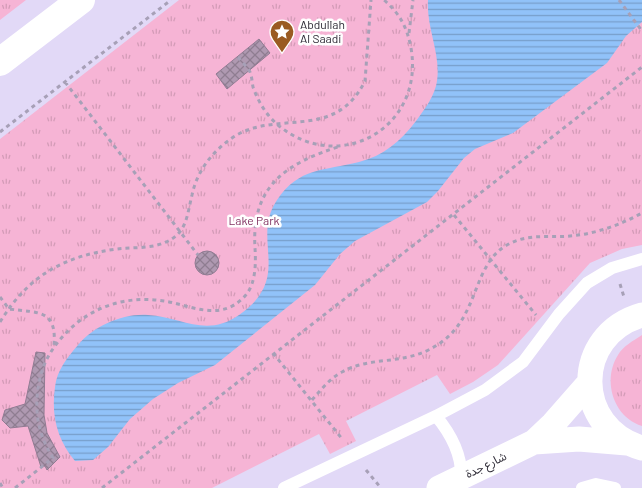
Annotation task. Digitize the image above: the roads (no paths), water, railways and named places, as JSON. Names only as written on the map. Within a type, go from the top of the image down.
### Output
[{"type":"highway","points":[[0,62],[81,0]]},
{"type":"street","points":[[635,446],[612,432],[600,418],[592,401],[589,383],[591,365],[597,349],[608,334],[622,323],[642,315]]},
{"type":"street","name":"شارع جدة","points":[[439,488],[460,482],[534,442],[553,424],[589,383]]},
{"type":"street","name":"شارع جدة","points":[[534,442],[579,439],[635,446]]},
{"type":"lane","points":[[284,488],[436,416],[505,377],[529,355],[547,329],[587,283],[612,268],[642,259]]},
{"type":"lane","points":[[436,416],[451,437],[460,462],[460,482]]},
{"type":"lane","points":[[582,488],[596,484],[616,488]]},
{"type":"water","points":[[428,0],[642,0],[642,22],[626,36],[607,63],[513,133],[475,149],[464,158],[427,202],[355,241],[340,254],[315,285],[215,365],[178,383],[153,399],[130,419],[108,447],[93,460],[75,461],[60,436],[55,417],[54,398],[56,381],[63,364],[78,345],[92,332],[119,319],[129,316],[148,315],[205,326],[216,325],[227,322],[239,315],[255,301],[264,287],[268,272],[267,230],[270,215],[285,189],[294,181],[313,172],[359,162],[384,152],[404,135],[425,109],[436,86],[438,75],[436,54],[429,22]]},
{"type":"place","name":"Abdullah Al Saadi","points":[[282,53]]},
{"type":"park label","name":"Lake Park","points":[[254,221]]}]
